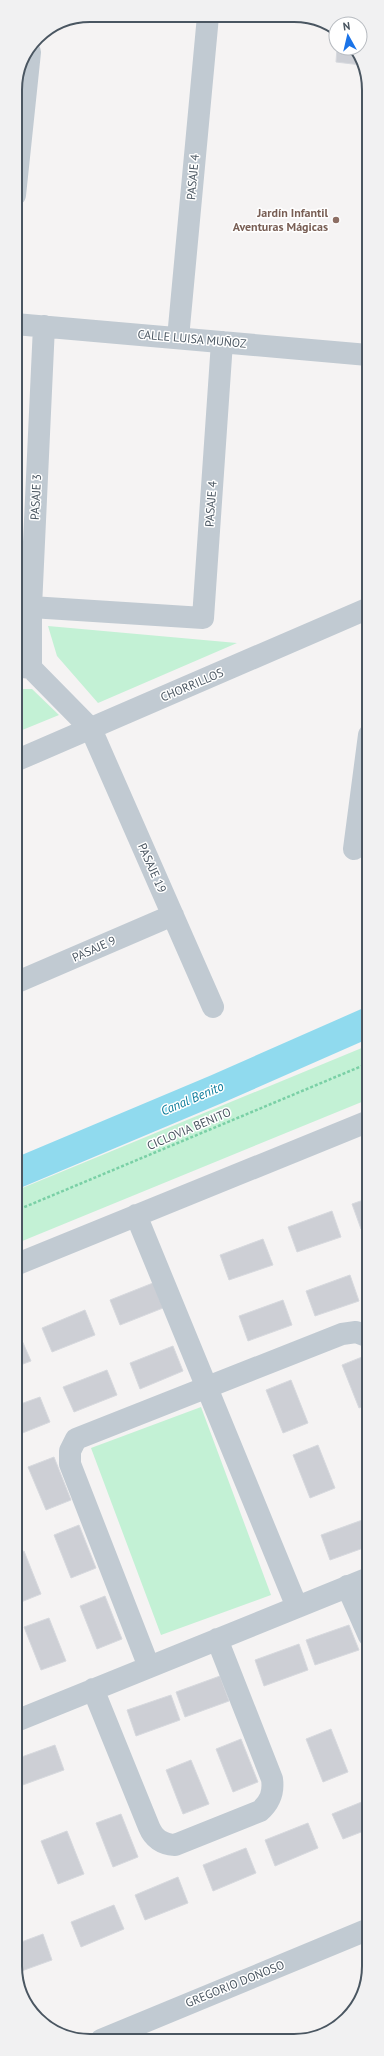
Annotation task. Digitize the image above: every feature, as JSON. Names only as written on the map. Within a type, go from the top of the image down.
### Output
[{"type":"street","name":"PASAJE 4","points":[[178,338],[207,22]]},
{"type":"street","points":[[22,129],[29,60]]},
{"type":"street","name":"CALLE LUISA MUÑOZ","points":[[22,324],[362,354]]},
{"type":"street","name":"PASAJE 3","points":[[23,667],[31,607],[44,326]]},
{"type":"street","name":"PASAJE 4","points":[[31,607],[203,618],[222,342]]},
{"type":"street","name":"CHORRILLOS","points":[[22,758],[362,611]]},
{"type":"street","points":[[23,667],[91,729]]},
{"type":"street","name":"PASAJE 19","points":[[91,729],[213,1007]]},
{"type":"street","points":[[354,850],[362,784]]},
{"type":"street","name":"PASAJE 9","points":[[22,980],[172,915]]},
{"type":"street","points":[[22,1261],[362,1124]]},
{"type":"street","points":[[136,1215],[297,1607]]},
{"type":"street","points":[[148,1667],[70,1464],[70,1451],[76,1440],[342,1334],[356,1332],[362,1334]]},
{"type":"street","points":[[22,1719],[362,1581]]},
{"type":"street","points":[[347,1586],[362,1620]]},
{"type":"street","points":[[93,1689],[149,1827],[156,1839],[162,1843],[175,1845],[260,1811],[268,1804],[272,1795],[272,1779],[217,1639]]},
{"type":"street","name":"GREGORIO DONOSO","points":[[118,2034],[362,1932]]},
{"type":"path","name":"CICLOVIA BENITO","points":[[22,1208],[362,1066]]},
{"type":"green space","points":[[48,626],[237,643],[98,703],[57,656]]},
{"type":"green space","points":[[22,689],[32,689],[59,715],[22,730]]},
{"type":"green space","points":[[362,1048],[362,1102],[22,1241],[22,1188]]},
{"type":"green space","points":[[201,1407],[271,1595],[161,1635],[91,1448]]},
{"type":"building","points":[[336,56],[352,56],[357,64],[336,62]]},
{"type":"building","points":[[362,1200],[362,1229],[361,1229],[352,1204]]},
{"type":"building","points":[[332,1211],[341,1237],[297,1252],[288,1227]]},
{"type":"building","points":[[263,1239],[273,1265],[229,1280],[220,1255]]},
{"type":"building","points":[[350,1275],[359,1301],[315,1316],[306,1291]]},
{"type":"building","points":[[153,1283],[163,1308],[120,1325],[110,1300]]},
{"type":"building","points":[[283,1300],[292,1325],[248,1341],[239,1316]]},
{"type":"building","points":[[85,1310],[95,1335],[52,1352],[42,1328]]},
{"type":"building","points":[[22,1341],[31,1361],[22,1364]]},
{"type":"building","points":[[173,1346],[183,1371],[140,1389],[130,1363]]},
{"type":"building","points":[[362,1357],[362,1407],[359,1408],[342,1365]]},
{"type":"building","points":[[107,1370],[117,1395],[74,1412],[63,1387]]},
{"type":"building","points":[[291,1380],[308,1423],[283,1433],[266,1390]]},
{"type":"building","points":[[40,1397],[50,1422],[22,1433],[22,1403]]},
{"type":"building","points":[[318,1445],[335,1488],[310,1498],[293,1455]]},
{"type":"building","points":[[54,1457],[71,1500],[46,1510],[28,1467]]},
{"type":"building","points":[[362,1520],[362,1549],[330,1560],[321,1535]]},
{"type":"building","points":[[79,1525],[96,1568],[71,1578],[54,1535]]},
{"type":"building","points":[[24,1551],[41,1594],[22,1602],[22,1552]]},
{"type":"building","points":[[105,1596],[122,1639],[97,1649],[80,1606]]},
{"type":"building","points":[[49,1618],[66,1661],[41,1670],[24,1627]]},
{"type":"building","points":[[349,1625],[359,1650],[315,1665],[306,1640]]},
{"type":"building","points":[[299,1644],[308,1670],[264,1686],[255,1660]]},
{"type":"building","points":[[220,1676],[229,1701],[185,1717],[176,1692]]},
{"type":"building","points":[[171,1695],[180,1720],[136,1736],[127,1710]]},
{"type":"building","points":[[331,1729],[348,1772],[323,1782],[306,1739]]},
{"type":"building","points":[[241,1739],[258,1782],[233,1792],[216,1749]]},
{"type":"building","points":[[55,1745],[64,1770],[22,1785],[22,1757]]},
{"type":"building","points":[[191,1760],[209,1804],[183,1814],[166,1770]]},
{"type":"building","points":[[362,1802],[362,1832],[343,1839],[332,1814]]},
{"type":"building","points":[[121,1814],[138,1857],[113,1867],[96,1823]]},
{"type":"building","points":[[308,1823],[318,1848],[275,1866],[265,1840]]},
{"type":"building","points":[[67,1831],[84,1874],[58,1884],[41,1841]]},
{"type":"building","points":[[246,1848],[256,1873],[213,1891],[203,1865]]},
{"type":"building","points":[[178,1877],[188,1903],[145,1920],[135,1895]]},
{"type":"building","points":[[114,1905],[124,1929],[81,1947],[71,1922]]},
{"type":"building","points":[[43,1934],[52,1960],[23,1971],[22,1942]]},
{"type":"waterway","name":"Canal Benito","points":[[22,1171],[217,1089],[362,1025]]},
{"type":"place","name":"Jardín Infantil Aventuras Mágicas","points":[[336,220]]}]
